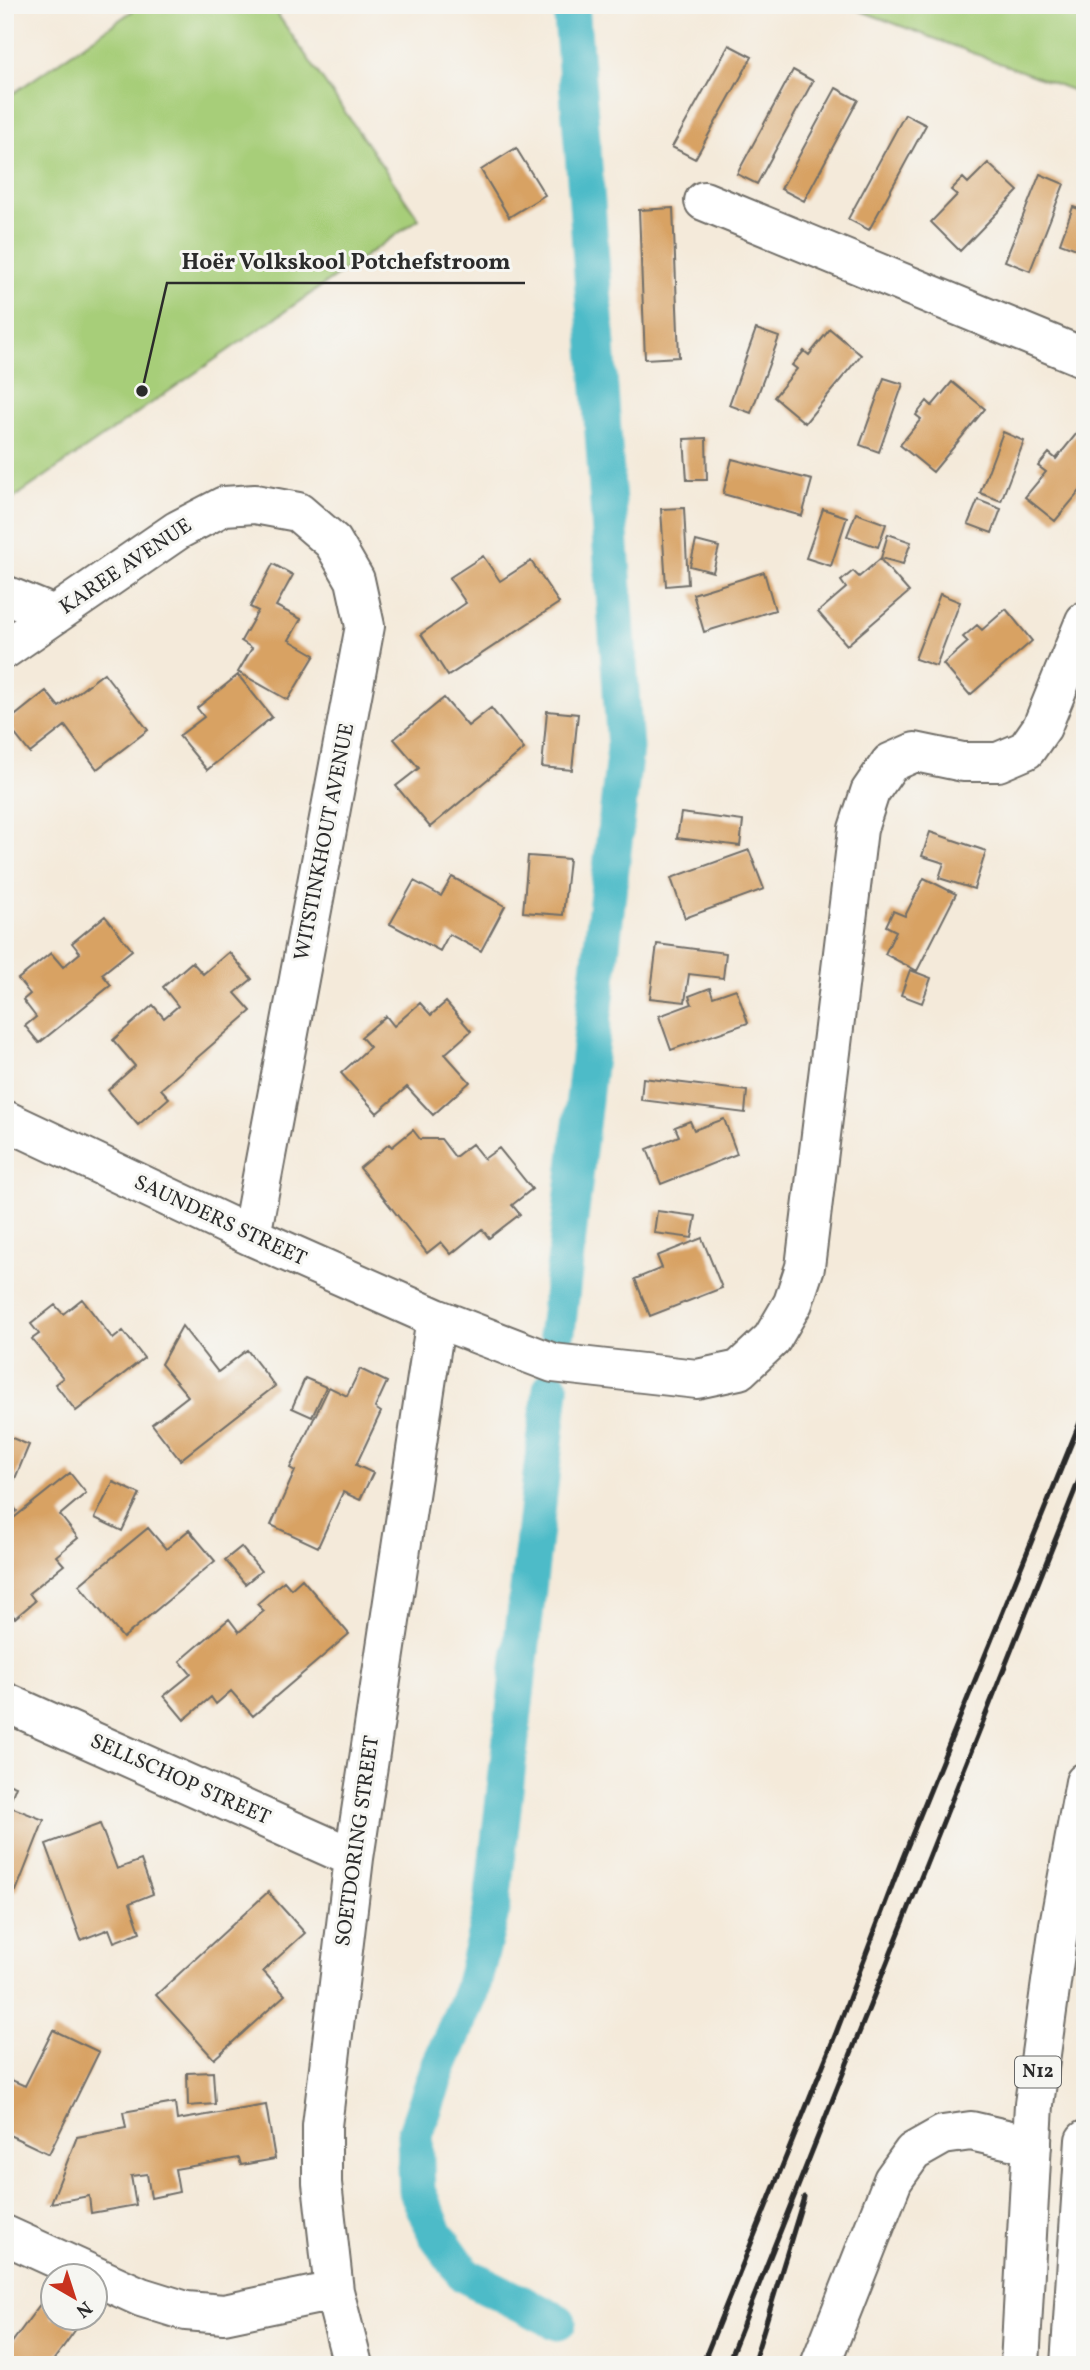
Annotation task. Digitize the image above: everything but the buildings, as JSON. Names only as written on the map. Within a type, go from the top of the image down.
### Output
[{"type":"main road","points":[[704,201],[1085,358]]},
{"type":"main road","name":"KAREE AVENUE","points":[[5,649],[178,530],[223,506],[255,504]]},
{"type":"main road","name":"WITSTINKHOUT AVENUE","points":[[251,1236],[365,626],[355,580],[333,542],[298,513],[255,504]]},
{"type":"main road","points":[[5,595],[54,615]]},
{"type":"main road","name":"SAUNDERS STREET","points":[[5,1120],[251,1236],[436,1318],[553,1363],[697,1379],[739,1370],[772,1339],[793,1303],[805,1267],[858,829],[870,792],[890,763],[915,752],[963,762],[998,762],[1026,750],[1042,727],[1085,621]]},
{"type":"main road","name":"SOETDORING STREET","points":[[353,2365],[334,2291],[322,2183],[322,2126],[354,1858],[436,1318]]},
{"type":"main road","name":"SELLSCHOP STREET","points":[[5,1702],[354,1858]]},
{"type":"main road","name":"N12","points":[[1020,2365],[1034,2104],[1059,1925],[1085,1782]]},
{"type":"main road","points":[[820,2365],[893,2180],[913,2152],[943,2135],[971,2132],[1032,2145]]},
{"type":"main road","points":[[1070,2365],[1085,2140]]},
{"type":"main road","points":[[5,2235],[141,2297],[186,2311],[224,2314],[334,2291]]},
{"type":"green space","points":[[141,5],[271,5],[419,219],[8,502],[5,498],[5,99]]},
{"type":"green space","points":[[845,5],[1085,5],[1085,95]]},
{"type":"waterway","points":[[557,1331],[625,748],[571,5]]},
{"type":"waterway","points":[[551,1389],[491,1912],[471,1992],[438,2069],[415,2135],[417,2191],[436,2234],[465,2275],[558,2322]]},
{"type":"railway","points":[[702,2365],[836,2033],[901,1862],[1085,1410]]},
{"type":"railway","points":[[727,2365],[1085,1465]]},
{"type":"railway","points":[[753,2365],[804,2197]]},
{"type":"place","name":"Hoër Volkskool Potchefstroom","points":[[142,391]]}]
